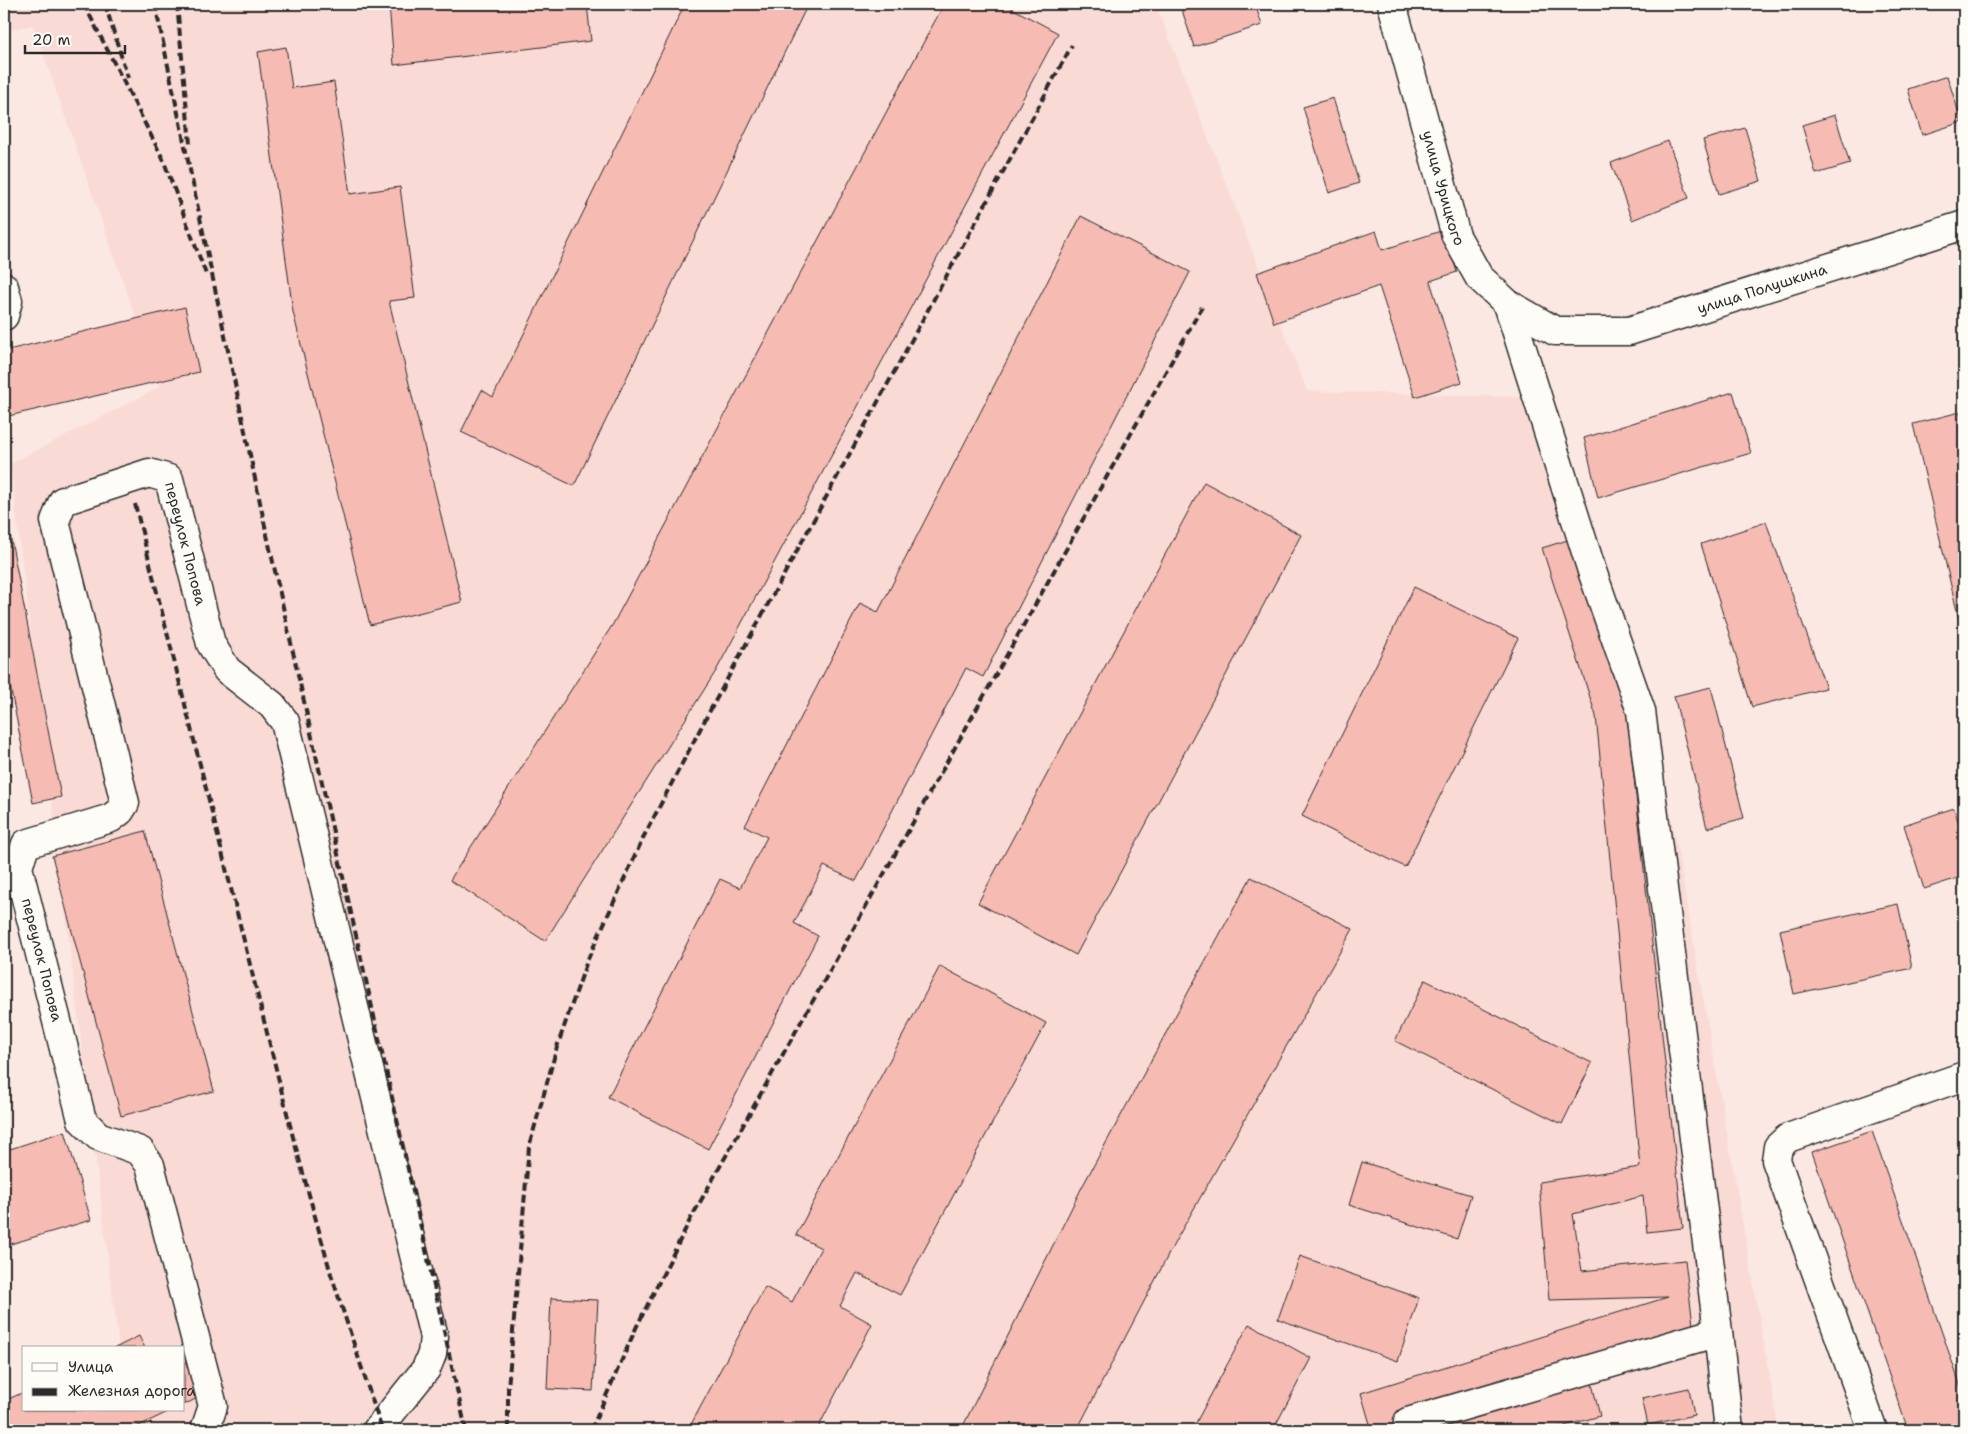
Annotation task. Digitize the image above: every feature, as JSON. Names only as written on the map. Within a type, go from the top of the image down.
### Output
[{"type":"street","name":"улица Урицкого","points":[[1392,4],[1456,236],[1479,277],[1508,304],[1555,331]]},
{"type":"street","name":"улица Полушкина","points":[[1555,331],[1629,331],[1964,225]]},
{"type":"street","points":[[4,287],[8,301],[4,316]]},
{"type":"street","points":[[1508,304],[1592,571],[1641,711],[1729,1430]]},
{"type":"street","name":"переулок Попова","points":[[205,1430],[212,1406],[150,1165],[140,1151],[98,1136],[82,1120],[18,867],[26,844],[111,818],[120,811],[125,803],[55,521],[63,501],[149,473],[169,479],[211,644],[227,670],[272,705],[285,722],[434,1336],[432,1354],[426,1369],[377,1430]]},
{"type":"street","points":[[1873,1430],[1776,1160],[1778,1147],[1788,1138],[1964,1076]]},
{"type":"street","points":[[1408,1422],[1718,1332]]},
{"type":"shaded area","points":[[4,4],[1156,4],[1307,391],[1548,398],[1652,706],[1779,1430],[129,1430],[127,1412],[185,1412],[185,1346],[119,1346],[10,464],[160,387],[33,25],[4,31]]},
{"type":"building","points":[[389,4],[587,4],[591,41],[394,65]]},
{"type":"building","points":[[685,4],[808,4],[574,486],[461,432],[482,390],[493,397]]},
{"type":"building","points":[[944,4],[1004,4],[1058,33],[716,671],[545,941],[450,880],[613,624]]},
{"type":"building","points":[[1180,4],[1255,4],[1262,25],[1194,47]]},
{"type":"building","points":[[286,47],[292,88],[334,82],[350,194],[400,187],[415,298],[389,301],[462,602],[370,625],[293,312],[258,52]]},
{"type":"building","points":[[1947,76],[1962,122],[1922,135],[1908,89]]},
{"type":"building","points":[[1333,98],[1359,183],[1329,193],[1303,107]]},
{"type":"building","points":[[1835,115],[1850,164],[1816,174],[1802,125]]},
{"type":"building","points":[[1745,128],[1761,181],[1719,194],[1703,140]]},
{"type":"building","points":[[1668,141],[1689,198],[1632,220],[1611,163]]},
{"type":"building","points":[[1081,216],[1190,272],[983,677],[966,668],[856,881],[824,866],[794,923],[818,936],[708,1149],[608,1097],[720,879],[740,888],[767,837],[745,826],[860,603],[878,612]]},
{"type":"building","points":[[1444,230],[1457,272],[1430,281],[1462,382],[1415,397],[1379,286],[1274,323],[1257,273],[1376,231],[1382,250]]},
{"type":"building","points":[[185,307],[199,372],[4,417],[4,351]]},
{"type":"building","points":[[1733,392],[1751,453],[1598,498],[1584,438]]},
{"type":"building","points":[[1964,411],[1964,641],[1913,424]]},
{"type":"building","points":[[1204,482],[1301,535],[1076,955],[978,903]]},
{"type":"building","points":[[4,514],[6,514],[61,797],[33,803],[4,655]]},
{"type":"building","points":[[1766,522],[1826,688],[1752,707],[1701,544]]},
{"type":"building","points":[[1571,539],[1627,713],[1683,1228],[1647,1232],[1643,1196],[1573,1214],[1582,1271],[1685,1260],[1693,1325],[1400,1410],[1405,1430],[1361,1430],[1370,1424],[1361,1393],[1668,1297],[1549,1300],[1539,1182],[1640,1167],[1596,716],[1542,548]]},
{"type":"building","points":[[1414,587],[1518,638],[1405,867],[1302,816]]},
{"type":"building","points":[[1711,687],[1744,818],[1707,828],[1674,696]]},
{"type":"building","points":[[1954,808],[1964,840],[1964,876],[1924,889],[1904,825]]},
{"type":"building","points":[[145,831],[214,1091],[121,1116],[52,856]]},
{"type":"building","points":[[4,850],[10,853],[4,870]]},
{"type":"building","points":[[1251,877],[1353,929],[1175,1242],[1077,1430],[961,1430],[1082,1187]]},
{"type":"building","points":[[1898,904],[1912,968],[1794,994],[1780,930]]},
{"type":"building","points":[[940,966],[1046,1023],[900,1295],[857,1273],[840,1306],[872,1324],[817,1430],[688,1430],[765,1287],[792,1302],[821,1248],[796,1235]]},
{"type":"building","points":[[1425,980],[1592,1063],[1562,1124],[1395,1041]]},
{"type":"building","points":[[65,1131],[91,1220],[4,1246],[4,1151]]},
{"type":"building","points":[[1872,1131],[1964,1396],[1964,1430],[1908,1430],[1812,1152]]},
{"type":"building","points":[[1362,1162],[1471,1195],[1457,1239],[1349,1205]]},
{"type":"building","points":[[1300,1256],[1419,1298],[1398,1361],[1278,1319]]},
{"type":"building","points":[[551,1298],[598,1300],[593,1391],[547,1389]]},
{"type":"building","points":[[1249,1324],[1311,1358],[1273,1430],[1192,1430]]},
{"type":"building","points":[[4,1328],[9,1343],[4,1345]]},
{"type":"building","points":[[139,1336],[144,1346],[119,1346]]},
{"type":"building","points":[[188,1361],[205,1394],[185,1404],[185,1362]]},
{"type":"building","points":[[1591,1380],[1600,1416],[1550,1430],[1424,1430]]},
{"type":"building","points":[[1689,1388],[1694,1415],[1648,1425],[1642,1398]]},
{"type":"building","points":[[22,1393],[22,1412],[168,1412],[130,1430],[4,1430],[4,1401]]},
{"type":"railway","points":[[84,4],[163,159],[207,277]]},
{"type":"railway","points":[[105,4],[128,78]]},
{"type":"railway","points":[[155,4],[265,526],[466,1430]]},
{"type":"railway","points":[[177,4],[190,144]]},
{"type":"railway","points":[[508,1430],[508,1388],[529,1147],[557,1047],[587,961],[644,836],[706,718],[1072,45]]},
{"type":"railway","points":[[591,1430],[636,1328],[690,1220],[1202,307]]},
{"type":"railway","points":[[135,504],[293,1137],[331,1274],[382,1430]]}]
